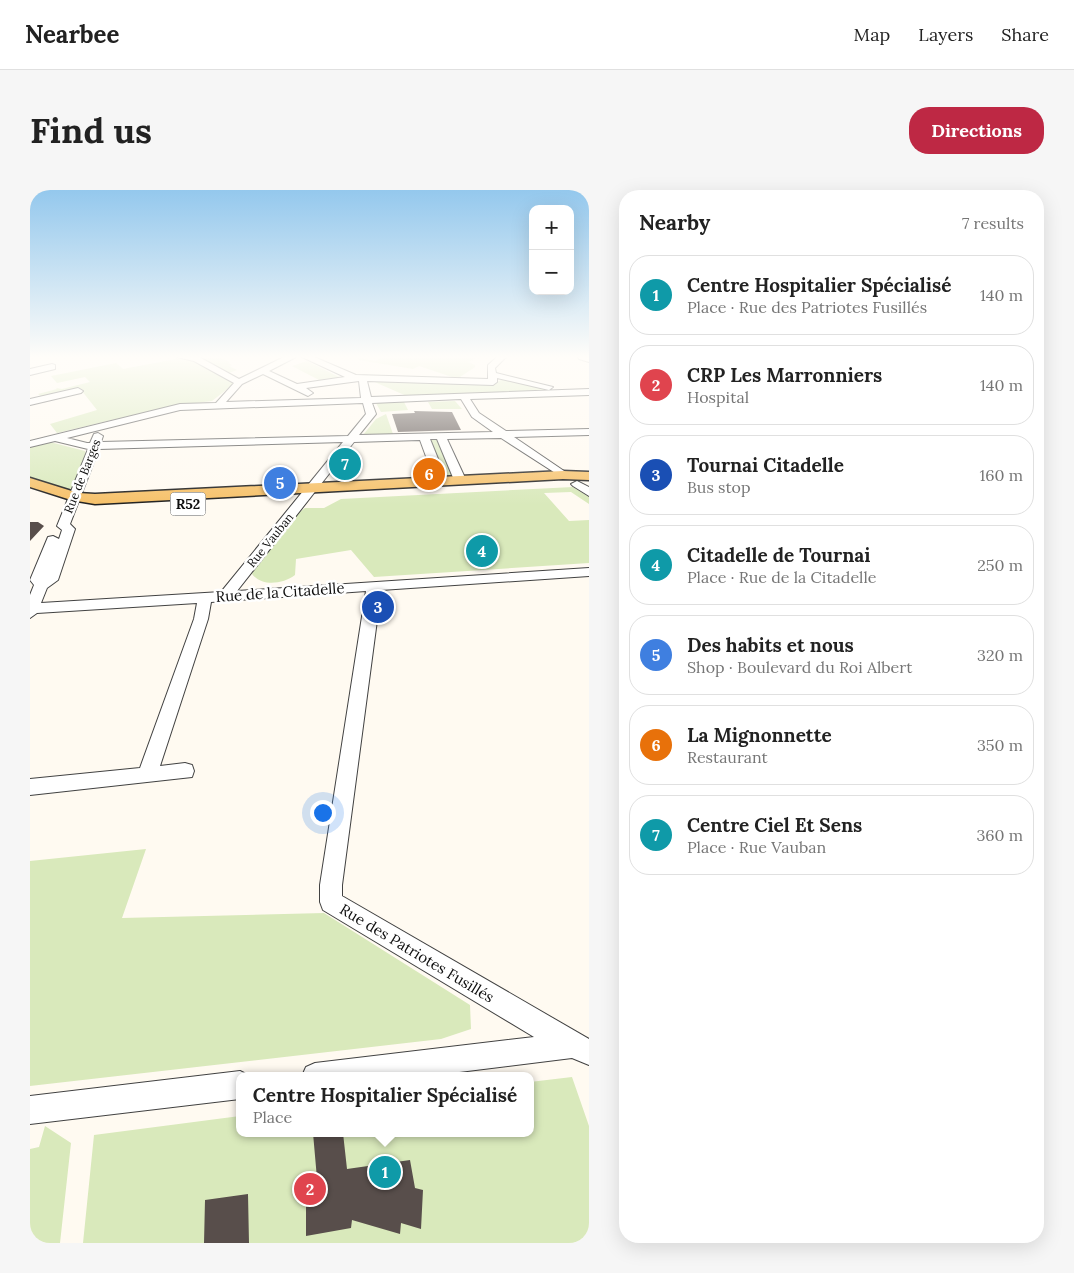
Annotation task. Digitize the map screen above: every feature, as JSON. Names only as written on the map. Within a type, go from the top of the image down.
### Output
[{"type":"main road","name":"R52","points":[[30,482],[74,502],[95,509],[460,480],[562,475],[586,484]]},
{"type":"main road","name":"R52","points":[[308,492],[586,484]]},
{"type":"main road","name":"R52","points":[[30,494],[74,502]]},
{"type":"street","points":[[30,444],[180,407],[197,406]]},
{"type":"street","name":"Rue Vauban","points":[[225,596],[371,414],[369,406]]},
{"type":"street","points":[[470,406],[475,415],[562,475]]},
{"type":"street","name":"Rue de Barges","points":[[31,610],[41,585],[51,580],[69,529],[64,526],[64,520],[74,502],[102,426]]},
{"type":"street","points":[[56,438],[86,446],[95,446],[589,432]]},
{"type":"street","points":[[424,436],[441,481]]},
{"type":"street","points":[[441,436],[460,480]]},
{"type":"street","name":"Rue de la Citadelle","points":[[31,610],[589,572]]},
{"type":"street","name":"Rue des Patriotes Fusillés","points":[[374,586],[331,885],[332,902],[580,1048]]},
{"type":"street","points":[[147,775],[201,620],[205,598]]},
{"type":"street","points":[[30,787],[186,771]]},
{"type":"street","name":"Rue des Patriotes Fusillés","points":[[353,1072],[580,1048]]},
{"type":"street","points":[[30,1110],[236,1085]]},
{"type":"green space","points":[[94,406],[170,406],[57,433],[50,424],[97,410]]},
{"type":"green space","points":[[378,406],[406,406],[408,410],[381,412]]},
{"type":"green space","points":[[430,406],[459,406],[462,409],[432,409]]},
{"type":"green space","points":[[386,414],[393,434],[363,435],[376,419]]},
{"type":"green space","points":[[429,440],[439,440],[455,477],[443,477]]},
{"type":"green space","points":[[50,442],[85,451],[86,454],[72,492],[30,480],[30,447]]},
{"type":"green space","points":[[573,487],[589,497],[589,504],[571,492],[544,493],[569,521],[589,520],[589,563],[374,577],[351,550],[296,559],[295,575],[279,582],[261,581],[252,574],[255,566],[295,516],[305,508],[324,508],[341,499]]},
{"type":"green space","points":[[146,849],[122,918],[324,913],[470,1005],[471,1029],[441,1039],[30,1086],[30,861]]},
{"type":"green space","points":[[572,1077],[589,1126],[589,1243],[83,1243],[94,1135],[236,1117],[236,1137],[534,1137],[534,1082]]},
{"type":"green space","points":[[45,1126],[71,1143],[60,1243],[30,1243],[30,1149],[39,1147]]},
{"type":"building","points":[[414,411],[452,412],[461,430],[398,432],[392,414],[415,413]]},
{"type":"building","points":[[30,522],[38,522],[44,526],[30,541]]},
{"type":"building","points":[[313,1137],[343,1137],[347,1169],[410,1160],[415,1188],[423,1190],[421,1229],[401,1223],[400,1234],[352,1220],[351,1228],[306,1236],[306,1192],[318,1190]]},
{"type":"building","points":[[248,1194],[249,1243],[204,1243],[205,1200]]},
{"type":"place","name":"Centre Ciel Et Sens","points":[[345,464]]},
{"type":"place","name":"La Mignonnette","points":[[429,474]]},
{"type":"place","name":"Des habits et nous","points":[[280,483]]},
{"type":"place","name":"Citadelle de Tournai","points":[[482,551]]},
{"type":"place","name":"Tournai Citadelle","points":[[378,607]]},
{"type":"place","name":"Centre Hospitalier Spécialisé","points":[[385,1172]]},
{"type":"place","name":"CRP Les Marronniers","points":[[310,1189]]}]
